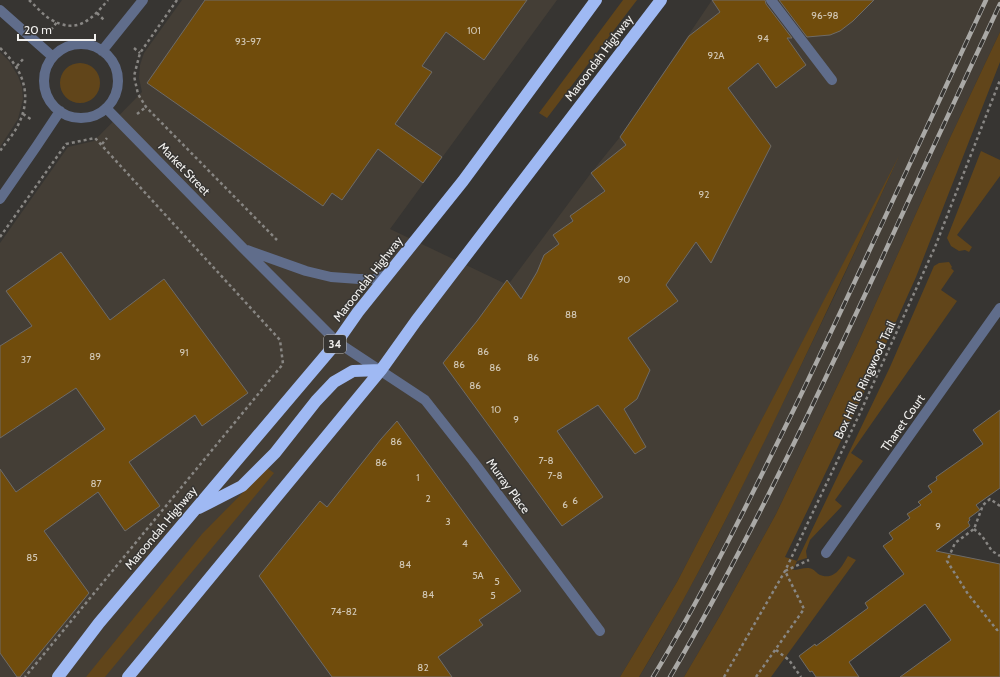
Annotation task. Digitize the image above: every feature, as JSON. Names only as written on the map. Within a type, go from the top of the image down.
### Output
[{"type":"highway","name":"Maroondah Highway","points":[[58,677],[99,623],[337,342],[389,274],[464,181],[596,0]]},
{"type":"highway","name":"Maroondah Highway","points":[[128,677],[381,370],[416,321],[661,0]]},
{"type":"highway","points":[[194,510],[242,486],[276,453],[316,401],[334,382],[353,371],[381,370]]},
{"type":"street","points":[[102,51],[143,0]]},
{"type":"street","points":[[771,0],[832,80]]},
{"type":"street","points":[[0,10],[53,57]]},
{"type":"street","points":[[83,44],[93,46],[110,58],[116,68],[118,79],[117,89],[113,99],[106,108],[98,114],[79,118],[69,116],[60,111],[51,102],[46,91],[44,78],[53,57],[63,49],[73,45],[83,44]]},
{"type":"street","name":"Market Street","points":[[106,108],[337,342]]},
{"type":"street","points":[[0,198],[60,111]]},
{"type":"street","name":"Market Street","points":[[243,248],[306,271],[331,276],[375,279],[389,274]]},
{"type":"street","name":"Thanet Court","points":[[826,553],[1000,308]]},
{"type":"street","name":"Murray Place","points":[[337,342],[425,400],[473,461],[600,631]]},
{"type":"path","points":[[29,0],[50,19],[63,25],[77,26],[87,22],[108,0]]},
{"type":"path","points":[[177,0],[140,53],[134,76],[138,94],[146,107],[280,244]]},
{"type":"path","points":[[97,13],[105,20]]},
{"type":"path","points":[[50,30],[58,22]]},
{"type":"path","points":[[0,48],[17,66],[24,85],[26,100],[19,124],[0,151]]},
{"type":"path","points":[[134,48],[140,53]]},
{"type":"path","points":[[17,66],[24,58]]},
{"type":"path","name":"Box Hill to Ringwood Trail","points":[[724,677],[785,571],[860,412],[935,247],[1000,80]]},
{"type":"path","points":[[137,114],[146,107]]},
{"type":"path","points":[[23,114],[32,120]]},
{"type":"path","points":[[25,677],[283,364],[280,340],[102,144],[95,138],[66,144],[61,141]]},
{"type":"path","points":[[102,144],[107,138]]},
{"type":"path","points":[[0,237],[66,144]]},
{"type":"path","points":[[1000,506],[990,499],[983,505],[974,529],[955,543],[947,561],[968,594],[997,630],[1000,629]]},
{"type":"path","points":[[974,529],[982,536],[992,551],[1000,556]]},
{"type":"path","points":[[756,677],[804,609],[785,571],[826,553]]},
{"type":"path","points":[[776,650],[789,660],[801,677]]},
{"type":"shaded area","points":[[182,0],[557,0],[390,229],[508,285],[591,173],[620,137],[712,0],[1000,0],[1000,32],[949,140],[857,345],[776,514],[721,614],[684,677],[639,677],[659,644],[714,543],[836,293],[894,167],[677,582],[620,677],[0,677],[0,243],[68,147],[94,141],[142,92],[139,78],[140,65],[144,53]]},
{"type":"shaded area","points":[[623,0],[637,0],[547,118],[539,113]]},
{"type":"shaded area","points":[[1000,32],[1000,62],[916,277],[863,395],[785,557],[797,561],[793,570],[810,568],[819,574],[830,576],[837,572],[848,556],[856,560],[771,677],[684,677],[721,614],[776,514],[857,345],[949,140]]},
{"type":"shaded area","points":[[0,52],[9,61],[18,76],[22,87],[23,99],[18,119],[0,147]]},
{"type":"shaded area","points":[[76,63],[84,63],[91,66],[97,72],[100,83],[97,94],[91,100],[84,103],[76,103],[69,100],[63,94],[60,87],[60,79],[63,72],[69,66]]},
{"type":"shaded area","points":[[981,151],[1000,160],[1000,176],[957,235],[972,247],[969,252],[965,250],[959,251],[951,246],[947,238]]},
{"type":"shaded area","points":[[899,156],[765,439],[696,577],[639,677],[620,677],[677,582]]},
{"type":"shaded area","points":[[949,262],[954,271],[941,290],[957,301],[851,453],[863,461],[835,500],[842,506],[810,540],[806,551],[807,558],[797,561],[890,367],[934,266],[939,263]]},
{"type":"shaded area","points":[[267,468],[274,473],[105,677],[86,677],[202,534]]},
{"type":"building","points":[[205,0],[527,0],[484,60],[446,32],[422,66],[432,72],[395,124],[442,157],[423,183],[378,149],[342,200],[332,193],[323,206],[147,83]]},
{"type":"building","points":[[712,0],[765,0],[766,4],[792,38],[787,38],[806,65],[776,88],[758,63],[728,88],[771,146],[711,263],[696,242],[666,285],[678,301],[628,338],[650,370],[637,399],[624,409],[646,447],[635,454],[598,405],[557,431],[603,497],[562,526],[443,363],[477,321],[507,280],[521,299],[537,272],[544,255],[559,244],[553,235],[573,221],[570,216],[605,191],[591,173],[626,145],[620,137],[689,36],[720,12]]},
{"type":"building","points":[[779,0],[874,0],[853,21],[840,31],[830,35],[807,37]]},
{"type":"building","points":[[61,252],[110,320],[164,279],[248,393],[202,426],[195,415],[129,462],[160,506],[125,531],[98,492],[44,531],[89,593],[20,677],[17,677],[0,653],[0,469],[16,492],[105,429],[76,388],[0,438],[0,346],[32,326],[6,291]]},
{"type":"building","points":[[1000,410],[1000,488],[976,505],[980,510],[969,518],[970,520],[968,522],[970,526],[936,551],[1000,564],[1000,677],[900,677],[951,640],[925,604],[849,662],[859,677],[816,677],[812,671],[810,672],[799,656],[815,644],[816,646],[868,608],[865,603],[904,574],[883,546],[893,539],[889,533],[910,518],[907,514],[921,505],[918,502],[932,492],[928,486],[937,480],[936,477],[983,444],[973,430]]},
{"type":"building","points":[[397,421],[521,591],[479,620],[483,625],[438,657],[452,677],[332,677],[259,576],[320,501],[327,507]]},
{"type":"railway","points":[[653,677],[710,577],[779,439],[844,304],[986,0]]},
{"type":"railway","points":[[670,677],[753,526],[804,423],[1000,4]]}]
